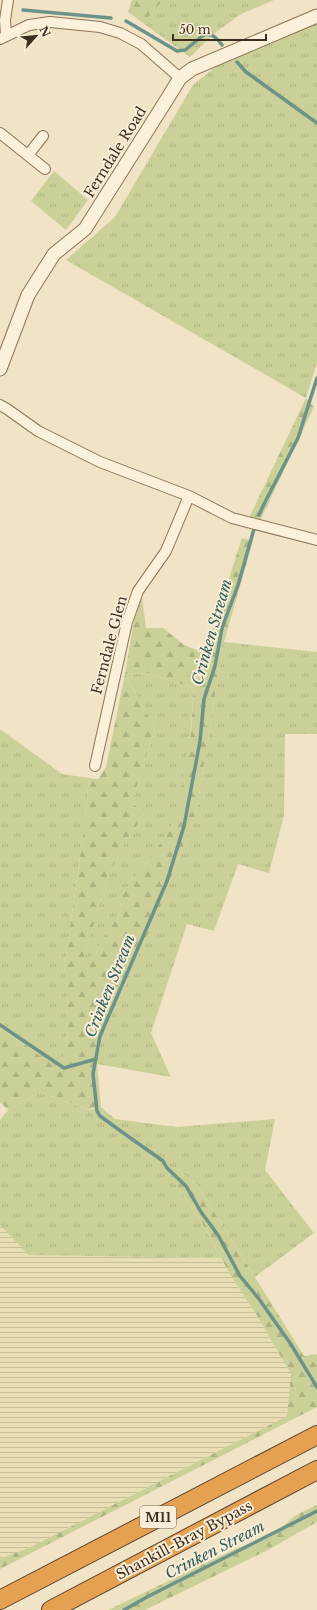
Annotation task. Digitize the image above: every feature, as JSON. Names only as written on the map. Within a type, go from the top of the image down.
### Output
[{"type":"highway","name":"M11","points":[[0,1600],[317,1435]]},
{"type":"highway","name":"Shankill-Bray Bypass","points":[[51,1610],[317,1470]]},
{"type":"street","points":[[3,37],[8,0]]},
{"type":"street","name":"Ferndale Road","points":[[0,369],[28,295],[54,254],[85,229],[180,78],[192,69],[317,16]]},
{"type":"street","points":[[3,37],[29,25],[50,22],[100,27],[120,33],[141,44],[180,78]]},
{"type":"street","points":[[0,133],[45,169]]},
{"type":"street","points":[[28,155],[43,136]]},
{"type":"street","points":[[0,405],[7,408],[38,431],[100,462],[190,496],[232,518],[317,540]]},
{"type":"street","name":"Ferndale Glen","points":[[95,766],[128,622],[138,591],[166,551],[190,496]]},
{"type":"shaded area","points":[[0,1225],[30,1255],[221,1258],[291,1374],[287,1416],[35,1545],[0,1559]]},
{"type":"green space","points":[[132,0],[163,0],[143,23],[128,12]]},
{"type":"green space","points":[[154,0],[274,0],[241,14],[215,33],[190,57],[143,23]]},
{"type":"green space","points":[[317,23],[317,363],[306,398],[66,260],[115,217],[193,85],[218,65]]},
{"type":"green space","points":[[54,171],[88,200],[66,230],[31,201]]},
{"type":"green space","points":[[306,398],[314,407],[259,523],[248,520]]},
{"type":"green space","points":[[242,538],[253,541],[224,642],[196,813],[159,910],[101,1039],[97,1064],[101,1107],[88,1109],[39,1092],[8,1110],[0,1102],[0,1028],[57,1068],[66,1051],[68,985],[64,971],[84,828],[89,778],[98,779],[106,767],[125,674],[134,620],[142,597],[146,628],[163,628],[184,645],[205,653]],"holes":[[[147,673],[194,688],[191,733],[180,798],[185,805],[159,845],[122,894],[119,915],[80,973],[105,883],[124,844],[144,815],[132,802],[155,728],[125,674]]]},
{"type":"green space","points":[[224,642],[317,652],[317,734],[285,734],[284,815],[269,873],[238,864],[214,931],[187,924],[151,1033],[171,1077],[97,1064],[101,1039],[159,910],[196,813]]},
{"type":"green space","points":[[147,673],[194,688],[185,805],[159,845],[122,894],[119,915],[79,976],[105,883],[124,844],[144,815],[132,802],[155,728],[125,674]]},
{"type":"green space","points":[[0,729],[62,774],[89,778],[84,828],[64,971],[68,985],[66,1051],[57,1068],[0,1028]]},
{"type":"green space","points":[[39,1092],[90,1110],[101,1107],[115,1119],[177,1127],[275,1119],[265,1170],[314,1233],[255,1277],[198,1186],[174,1167],[171,1178],[201,1221],[221,1258],[29,1255],[0,1225],[0,1120],[8,1110]]},
{"type":"green space","points":[[173,1166],[198,1186],[304,1356],[317,1354],[317,1407],[0,1569],[0,1559],[35,1545],[287,1416],[291,1374],[256,1314],[231,1276],[201,1221],[171,1178]]},
{"type":"green space","points":[[317,1505],[317,1522],[268,1550],[145,1610],[108,1610],[237,1548],[270,1537],[296,1515]]},
{"type":"waterway","points":[[23,10],[111,18]]},
{"type":"waterway","points":[[126,21],[177,51],[185,50],[205,34],[213,35],[222,45]]},
{"type":"waterway","points":[[237,62],[246,72],[317,123]]},
{"type":"waterway","name":"Crinken Stream","points":[[259,515],[298,438],[317,378]]},
{"type":"waterway","name":"Crinken Stream","points":[[254,529],[238,585],[222,628],[215,666],[204,699],[200,741],[184,826],[167,881],[100,1036],[93,1074],[97,1111],[100,1116],[163,1161],[167,1168],[186,1186],[201,1212],[218,1235],[240,1276],[259,1299],[290,1343],[317,1387]]},
{"type":"waterway","points":[[0,1025],[64,1068],[96,1059]]},
{"type":"waterway","name":"Crinken Stream","points":[[124,1610],[317,1511]]}]
